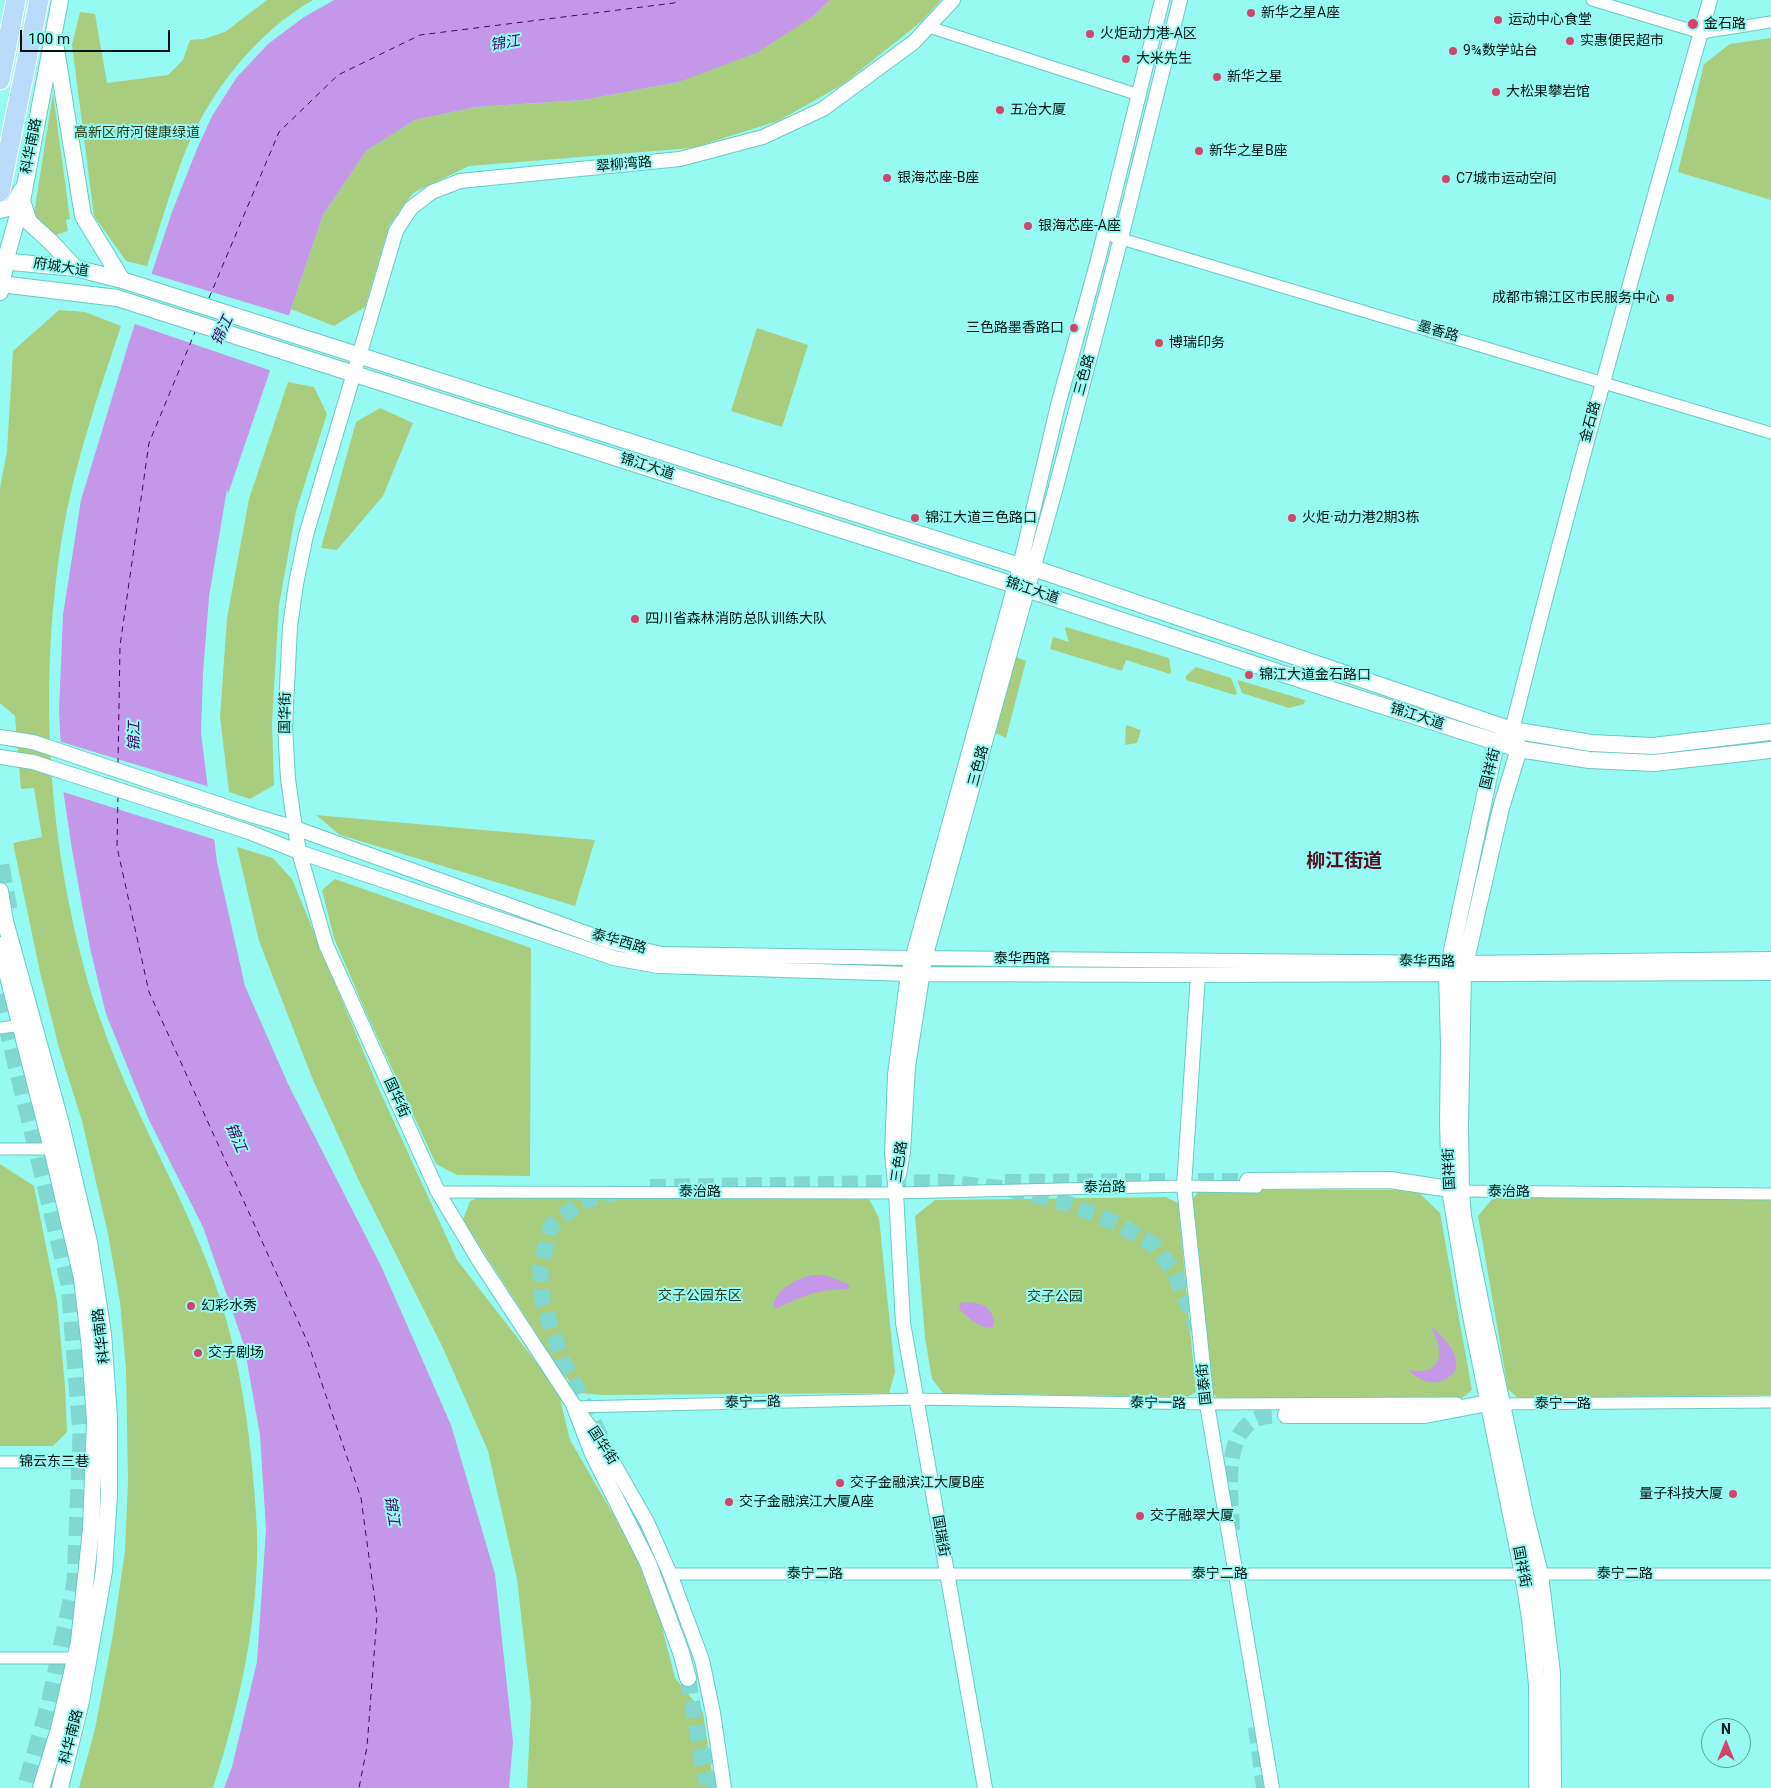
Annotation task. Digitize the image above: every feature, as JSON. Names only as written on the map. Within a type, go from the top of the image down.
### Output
[{"type":"highway","points":[[0,80],[16,0]]},
{"type":"highway","name":"科华南路","points":[[0,192],[39,0]]},
{"type":"main road","name":"科华南路","points":[[1,287],[3,261],[22,201],[60,0]]},
{"type":"main road","points":[[53,30],[83,216],[122,280]]},
{"type":"main road","points":[[0,210],[12,207],[25,184]]},
{"type":"main road","points":[[22,201],[29,222],[75,268]]},
{"type":"main road","name":"府城大道","points":[[3,261],[75,268],[122,280],[308,339]]},
{"type":"main road","name":"府城大道","points":[[1,287],[117,298],[304,357]]},
{"type":"main road","name":"锦江大道","points":[[308,339],[1026,567],[1512,730],[1591,743],[1653,746],[1771,732]]},
{"type":"main road","name":"锦江大道","points":[[304,357],[1020,587],[1496,743],[1519,749],[1589,760],[1654,763],[1771,750]]},
{"type":"main road","name":"国祥街","points":[[1456,968],[1519,749],[1512,730],[1496,743],[1456,968],[1460,1126],[1456,1190],[1463,1216],[1530,1618],[1537,1685],[1537,1788]]},
{"type":"main road","name":"科华南路","points":[[0,891],[5,921],[61,1124],[89,1242],[105,1354],[109,1417],[91,1529],[79,1642],[60,1729],[41,1788]]},
{"type":"main road","name":"科华南路","points":[[0,945],[52,1149],[82,1278],[95,1421],[101,1462],[109,1495],[104,1571],[81,1701],[60,1788]]},
{"type":"main road","points":[[1248,1181],[1390,1180],[1456,1190]]},
{"type":"main road","points":[[1286,1415],[1425,1415],[1495,1404]]},
{"type":"main road","name":"国祥街","points":[[1495,1404],[1540,1574],[1552,1673],[1553,1788]]},
{"type":"main road","points":[[575,1407],[594,1454],[648,1563],[681,1652],[688,1678]]},
{"type":"street","name":"翠柳湾路","points":[[359,355],[396,231],[411,208],[432,192],[460,181],[680,159],[763,136],[824,109],[914,42],[953,0]]},
{"type":"street","name":"三色路","points":[[1026,567],[1058,405],[1104,234],[1162,0]]},
{"type":"street","name":"三色路","points":[[896,1193],[903,1152],[915,974],[1020,587],[1056,487],[1121,238],[1180,0]]},
{"type":"street","points":[[1592,0],[1701,33],[1771,22]]},
{"type":"street","name":"金石路","points":[[1512,730],[1602,382],[1710,0]]},
{"type":"street","points":[[929,27],[1139,95]]},
{"type":"street","name":"墨香路","points":[[1104,234],[1771,433]]},
{"type":"street","name":"国华街","points":[[359,355],[306,535],[290,627],[285,726],[288,779],[299,852],[326,945],[438,1192],[478,1259],[575,1407],[603,1445],[647,1522],[670,1574],[702,1660],[713,1713],[724,1788]]},
{"type":"street","name":"泰华西路","points":[[0,737],[33,742],[295,828],[611,942],[661,954],[1771,973]]},
{"type":"street","name":"泰华西路","points":[[0,757],[33,762],[249,832],[299,852],[614,958],[658,966],[915,974],[1198,975],[1771,959]]},
{"type":"street","name":"国泰街","points":[[1198,975],[1184,1186],[1207,1404],[1272,1788]]},
{"type":"street","points":[[0,1028],[21,1025]]},
{"type":"street","points":[[0,1149],[52,1149]]},
{"type":"street","name":"泰治路","points":[[438,1192],[896,1193],[1184,1186],[1771,1194]]},
{"type":"street","name":"国瑞街","points":[[896,1193],[902,1323],[985,1788]]},
{"type":"street","name":"泰宁一路","points":[[575,1407],[915,1399],[1207,1404],[1771,1402]]},
{"type":"street","name":"锦云东三巷","points":[[0,1462],[101,1462]]},
{"type":"street","name":"泰宁二路","points":[[670,1574],[1771,1574]]},
{"type":"street","points":[[0,1658],[75,1658]]},
{"type":"green space","name":"高新区府河健康绿道","points":[[267,0],[313,0],[273,28],[238,64],[222,85],[196,128],[186,150],[147,266],[126,261],[94,216],[72,45],[80,12],[95,14],[107,83],[168,75],[183,60],[190,40],[204,39],[225,32]]},
{"type":"green space","points":[[830,0],[941,0],[922,21],[842,85],[778,121],[692,148],[469,166],[413,193],[389,226],[365,307],[334,326],[291,309],[323,215],[366,151],[415,120],[476,107],[583,100],[679,82],[811,18]]},
{"type":"green space","points":[[1771,38],[1771,200],[1678,172],[1704,64],[1730,44]]},
{"type":"green space","points":[[53,93],[70,219],[66,220],[68,231],[52,236],[34,214]]},
{"type":"green space","points":[[59,310],[85,312],[121,326],[87,430],[73,483],[62,537],[55,588],[49,693],[50,745],[60,850],[80,952],[99,1015],[127,1087],[186,1212],[220,1299],[239,1373],[250,1449],[257,1537],[256,1587],[253,1616],[237,1703],[213,1788],[79,1788],[95,1729],[112,1640],[125,1551],[128,1481],[126,1369],[120,1302],[108,1234],[82,1121],[59,1048],[40,972],[13,843],[42,837],[34,788],[21,789],[15,716],[0,703],[0,488],[7,451],[13,351]]},
{"type":"green space","points":[[757,328],[808,345],[782,427],[731,411]]},
{"type":"green space","points":[[288,382],[314,387],[327,414],[296,511],[279,605],[272,723],[274,785],[250,799],[229,792],[220,717],[227,618],[249,499]]},
{"type":"green space","points":[[380,408],[413,423],[383,496],[337,550],[321,548],[356,422]]},
{"type":"green space","points":[[1066,627],[1169,658],[1170,674],[1126,660],[1122,671],[1050,649],[1053,637],[1069,642]]},
{"type":"green space","points":[[1016,657],[1026,661],[1006,738],[996,733]]},
{"type":"green space","points":[[1196,667],[1231,678],[1237,693],[1235,695],[1186,680],[1186,676]]},
{"type":"green space","points":[[1238,680],[1305,700],[1304,704],[1289,708],[1242,693]]},
{"type":"green space","points":[[1126,725],[1141,730],[1137,743],[1125,745]]},
{"type":"green space","points":[[316,815],[595,840],[575,906],[340,835]]},
{"type":"green space","points":[[237,847],[273,858],[292,879],[378,1087],[457,1260],[558,1390],[570,1440],[649,1576],[675,1678],[703,1712],[714,1788],[527,1788],[531,1702],[517,1579],[488,1451],[443,1348],[359,1181],[313,1080],[259,941]]},
{"type":"green space","points":[[335,879],[531,948],[530,1176],[457,1175],[436,1164],[334,938],[322,890]]},
{"type":"green space","points":[[0,1164],[34,1186],[57,1301],[65,1386],[67,1432],[53,1446],[0,1446]]},
{"type":"green space","points":[[1200,1190],[1416,1190],[1440,1213],[1472,1390],[1461,1399],[1220,1402],[1212,1391],[1191,1201]]},
{"type":"green space","name":"交子公园东区","points":[[480,1197],[868,1197],[879,1218],[895,1372],[889,1393],[601,1395],[581,1393],[562,1373],[463,1220],[470,1201]]},
{"type":"green space","name":"交子公园","points":[[1166,1197],[1178,1203],[1196,1392],[1187,1397],[943,1393],[932,1379],[925,1338],[915,1216],[935,1200]]},
{"type":"green space","points":[[1494,1197],[1771,1198],[1771,1395],[1518,1398],[1508,1389],[1478,1216]]},
{"type":"water","name":"锦江","points":[[334,0],[830,0],[811,18],[756,53],[679,82],[583,100],[476,107],[415,120],[366,151],[323,215],[228,494],[227,489],[209,597],[203,673],[201,733],[217,862],[245,986],[289,1086],[382,1268],[451,1425],[495,1574],[513,1742],[509,1788],[224,1788],[232,1767],[257,1662],[266,1529],[260,1435],[244,1345],[203,1227],[149,1120],[106,1014],[90,948],[63,789],[59,711],[63,615],[81,500],[129,342],[172,212],[212,116],[237,77],[268,44],[304,17]]},
{"type":"water","points":[[813,1275],[824,1275],[848,1284],[850,1287],[820,1292],[802,1297],[777,1308],[773,1307],[778,1295],[788,1285]]},
{"type":"water","points":[[960,1303],[983,1305],[990,1311],[994,1322],[993,1327],[984,1327],[975,1322],[959,1309]]},
{"type":"water","points":[[1430,1326],[1449,1344],[1456,1362],[1454,1373],[1444,1380],[1433,1383],[1423,1380],[1408,1370],[1427,1370],[1432,1368],[1439,1359],[1439,1348]]},
{"type":"pier","points":[[149,273],[291,316],[272,371],[132,323]]},
{"type":"pier","points":[[58,741],[210,787],[216,840],[60,791]]},
{"type":"ferry route","points":[[209,298],[279,132],[338,75],[420,35],[674,3],[680,0]]},
{"type":"ferry route","points":[[118,764],[120,646],[149,443],[195,332]]},
{"type":"ferry route","points":[[118,796],[117,847],[149,992],[308,1343],[361,1498],[377,1616],[367,1747],[359,1788]]},
{"type":"tunnel","points":[[0,865],[8,909]]},
{"type":"tunnel","points":[[0,994],[70,1284],[82,1435],[76,1582],[50,1704],[26,1788]]},
{"type":"tunnel","points":[[1005,1182],[1171,1181]]},
{"type":"tunnel","points":[[1198,1181],[1248,1181]]},
{"type":"tunnel","points":[[650,1187],[945,1182],[1009,1189],[1066,1203],[1116,1223],[1153,1244],[1173,1270],[1194,1318],[1196,1329]]},
{"type":"tunnel","points":[[601,1437],[563,1361],[543,1304],[540,1269],[551,1226],[582,1201],[614,1193]]},
{"type":"tunnel","points":[[1232,1530],[1231,1466],[1239,1435],[1249,1424],[1262,1417],[1286,1415]]},
{"type":"tunnel","points":[[626,1494],[679,1613]]},
{"type":"tunnel","points":[[688,1678],[702,1761],[708,1784]]},
{"type":"tunnel","points":[[1256,1727],[1264,1788]]},
{"type":"tunnel","points":[[712,1748],[716,1788]]},
{"type":"place","name":"新华之星A座","points":[[1251,13]]},
{"type":"place","name":"运动中心食堂","points":[[1498,20]]},
{"type":"place","name":"金石路","points":[[1693,24]]},
{"type":"place","name":"火炬动力港-A区","points":[[1090,34]]},
{"type":"place","name":"实惠便民超市","points":[[1570,41]]},
{"type":"place","name":"9¾数学站台","points":[[1453,51]]},
{"type":"place","name":"大米先生","points":[[1126,59]]},
{"type":"place","name":"新华之星","points":[[1217,77]]},
{"type":"place","name":"大松果攀岩馆","points":[[1496,92]]},
{"type":"place","name":"五冶大厦","points":[[1000,110]]},
{"type":"place","name":"新华之星B座","points":[[1199,151]]},
{"type":"place","name":"银海芯座-B座","points":[[887,178]]},
{"type":"place","name":"C7城市运动空间","points":[[1446,179]]},
{"type":"place","name":"银海芯座-A座","points":[[1028,226]]},
{"type":"place","name":"成都市锦江区市民服务中心","points":[[1670,298]]},
{"type":"place","name":"三色路墨香路口","points":[[1074,328]]},
{"type":"place","name":"博瑞印务","points":[[1159,343]]},
{"type":"place","name":"锦江大道三色路口","points":[[915,518]]},
{"type":"place","name":"火炬·动力港2期3栋","points":[[1292,518]]},
{"type":"place","name":"四川省森林消防总队训练大队","points":[[635,619]]},
{"type":"place","name":"锦江大道金石路口","points":[[1249,675]]},
{"type":"place","name":"幻彩水秀","points":[[191,1306]]},
{"type":"place","name":"交子剧场","points":[[198,1353]]},
{"type":"place","name":"交子金融滨江大厦B座","points":[[840,1483]]},
{"type":"place","name":"量子科技大厦","points":[[1733,1494]]},
{"type":"place","name":"交子金融滨江大厦A座","points":[[729,1502]]},
{"type":"place","name":"交子融翠大厦","points":[[1140,1516]]},
{"type":"district","name":"柳江街道","points":[[1344,862]]}]
